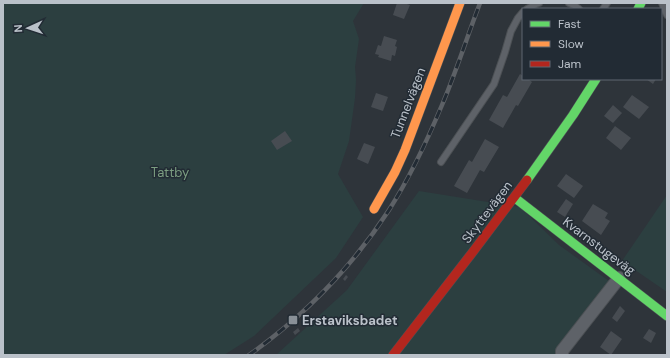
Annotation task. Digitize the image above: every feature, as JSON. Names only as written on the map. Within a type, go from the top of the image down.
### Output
[{"type":"street","name":"Tunnelvägen","points":[[374,209],[395,172],[405,150],[460,3]]},
{"type":"street","name":"Skyttevägen","points":[[393,355],[515,198],[595,80]]},
{"type":"street","name":"Kvarnstugeväg","points":[[515,198],[667,316]]},
{"type":"street","points":[[562,355],[562,351],[619,278]]},
{"type":"lane","points":[[529,8],[539,3]]},
{"type":"lane","points":[[569,3],[578,8]]},
{"type":"lane","points":[[662,3],[667,14]]},
{"type":"lane","points":[[441,162],[494,84],[511,31],[522,13]]},
{"type":"green space","name":"Tattby","points":[[3,3],[364,3],[353,21],[359,39],[355,67],[355,98],[349,141],[338,174],[363,217],[336,258],[254,336],[224,355],[3,355]]},
{"type":"green space","points":[[419,191],[520,207],[559,245],[609,281],[556,349],[555,355],[276,355],[347,290]]},
{"type":"green space","points":[[667,195],[667,292],[622,261]]},
{"type":"building","points":[[397,3],[410,5],[404,19],[393,15]]},
{"type":"building","points":[[384,36],[397,40],[395,46],[397,47],[395,56],[392,55],[391,61],[378,57],[379,55],[375,54],[378,45],[381,46]]},
{"type":"building","points":[[520,74],[522,75],[522,80],[529,80],[532,82],[518,106],[516,105],[503,128],[489,120],[503,95],[507,97]]},
{"type":"building","points":[[647,80],[655,80],[653,84]]},
{"type":"building","points":[[376,93],[388,97],[383,111],[371,107]]},
{"type":"building","points":[[632,95],[649,107],[639,119],[623,107]]},
{"type":"building","points":[[613,105],[622,113],[613,123],[604,116]]},
{"type":"building","points":[[615,126],[631,138],[621,150],[606,138]]},
{"type":"building","points":[[285,131],[292,141],[277,150],[271,141]]},
{"type":"building","points":[[485,139],[499,147],[484,172],[480,170],[467,193],[454,186],[469,160],[472,162]]},
{"type":"building","points":[[364,143],[375,147],[368,164],[357,159]]},
{"type":"building","points":[[566,174],[583,186],[574,198],[557,186]]},
{"type":"building","points":[[566,199],[573,204],[565,217],[557,212]]},
{"type":"building","points":[[593,204],[608,213],[605,218],[610,221],[601,235],[582,221]]},
{"type":"building","points":[[346,275],[348,277],[345,281],[343,279]]},
{"type":"building","points":[[620,306],[625,311],[617,322],[612,318]]},
{"type":"building","points":[[298,328],[300,331],[295,335],[293,332]]},
{"type":"building","points":[[649,329],[656,333],[651,343],[643,338]]},
{"type":"building","points":[[611,331],[622,339],[611,355],[600,347]]},
{"type":"railway","points":[[249,355],[289,324],[326,289],[343,271],[375,231],[389,210],[411,172],[436,118],[452,80],[480,3]]},
{"type":"traffic: fast","points":[[638,8],[641,3]]},
{"type":"traffic: fast","points":[[527,180],[573,115],[595,80]]},
{"type":"traffic: fast","points":[[515,198],[667,316]]},
{"type":"traffic: slow","points":[[374,209],[395,172],[405,150],[460,3]]},
{"type":"traffic: jam","points":[[393,355],[527,180]]},
{"type":"place","name":"Erstaviksbadet","points":[[293,320]]}]
